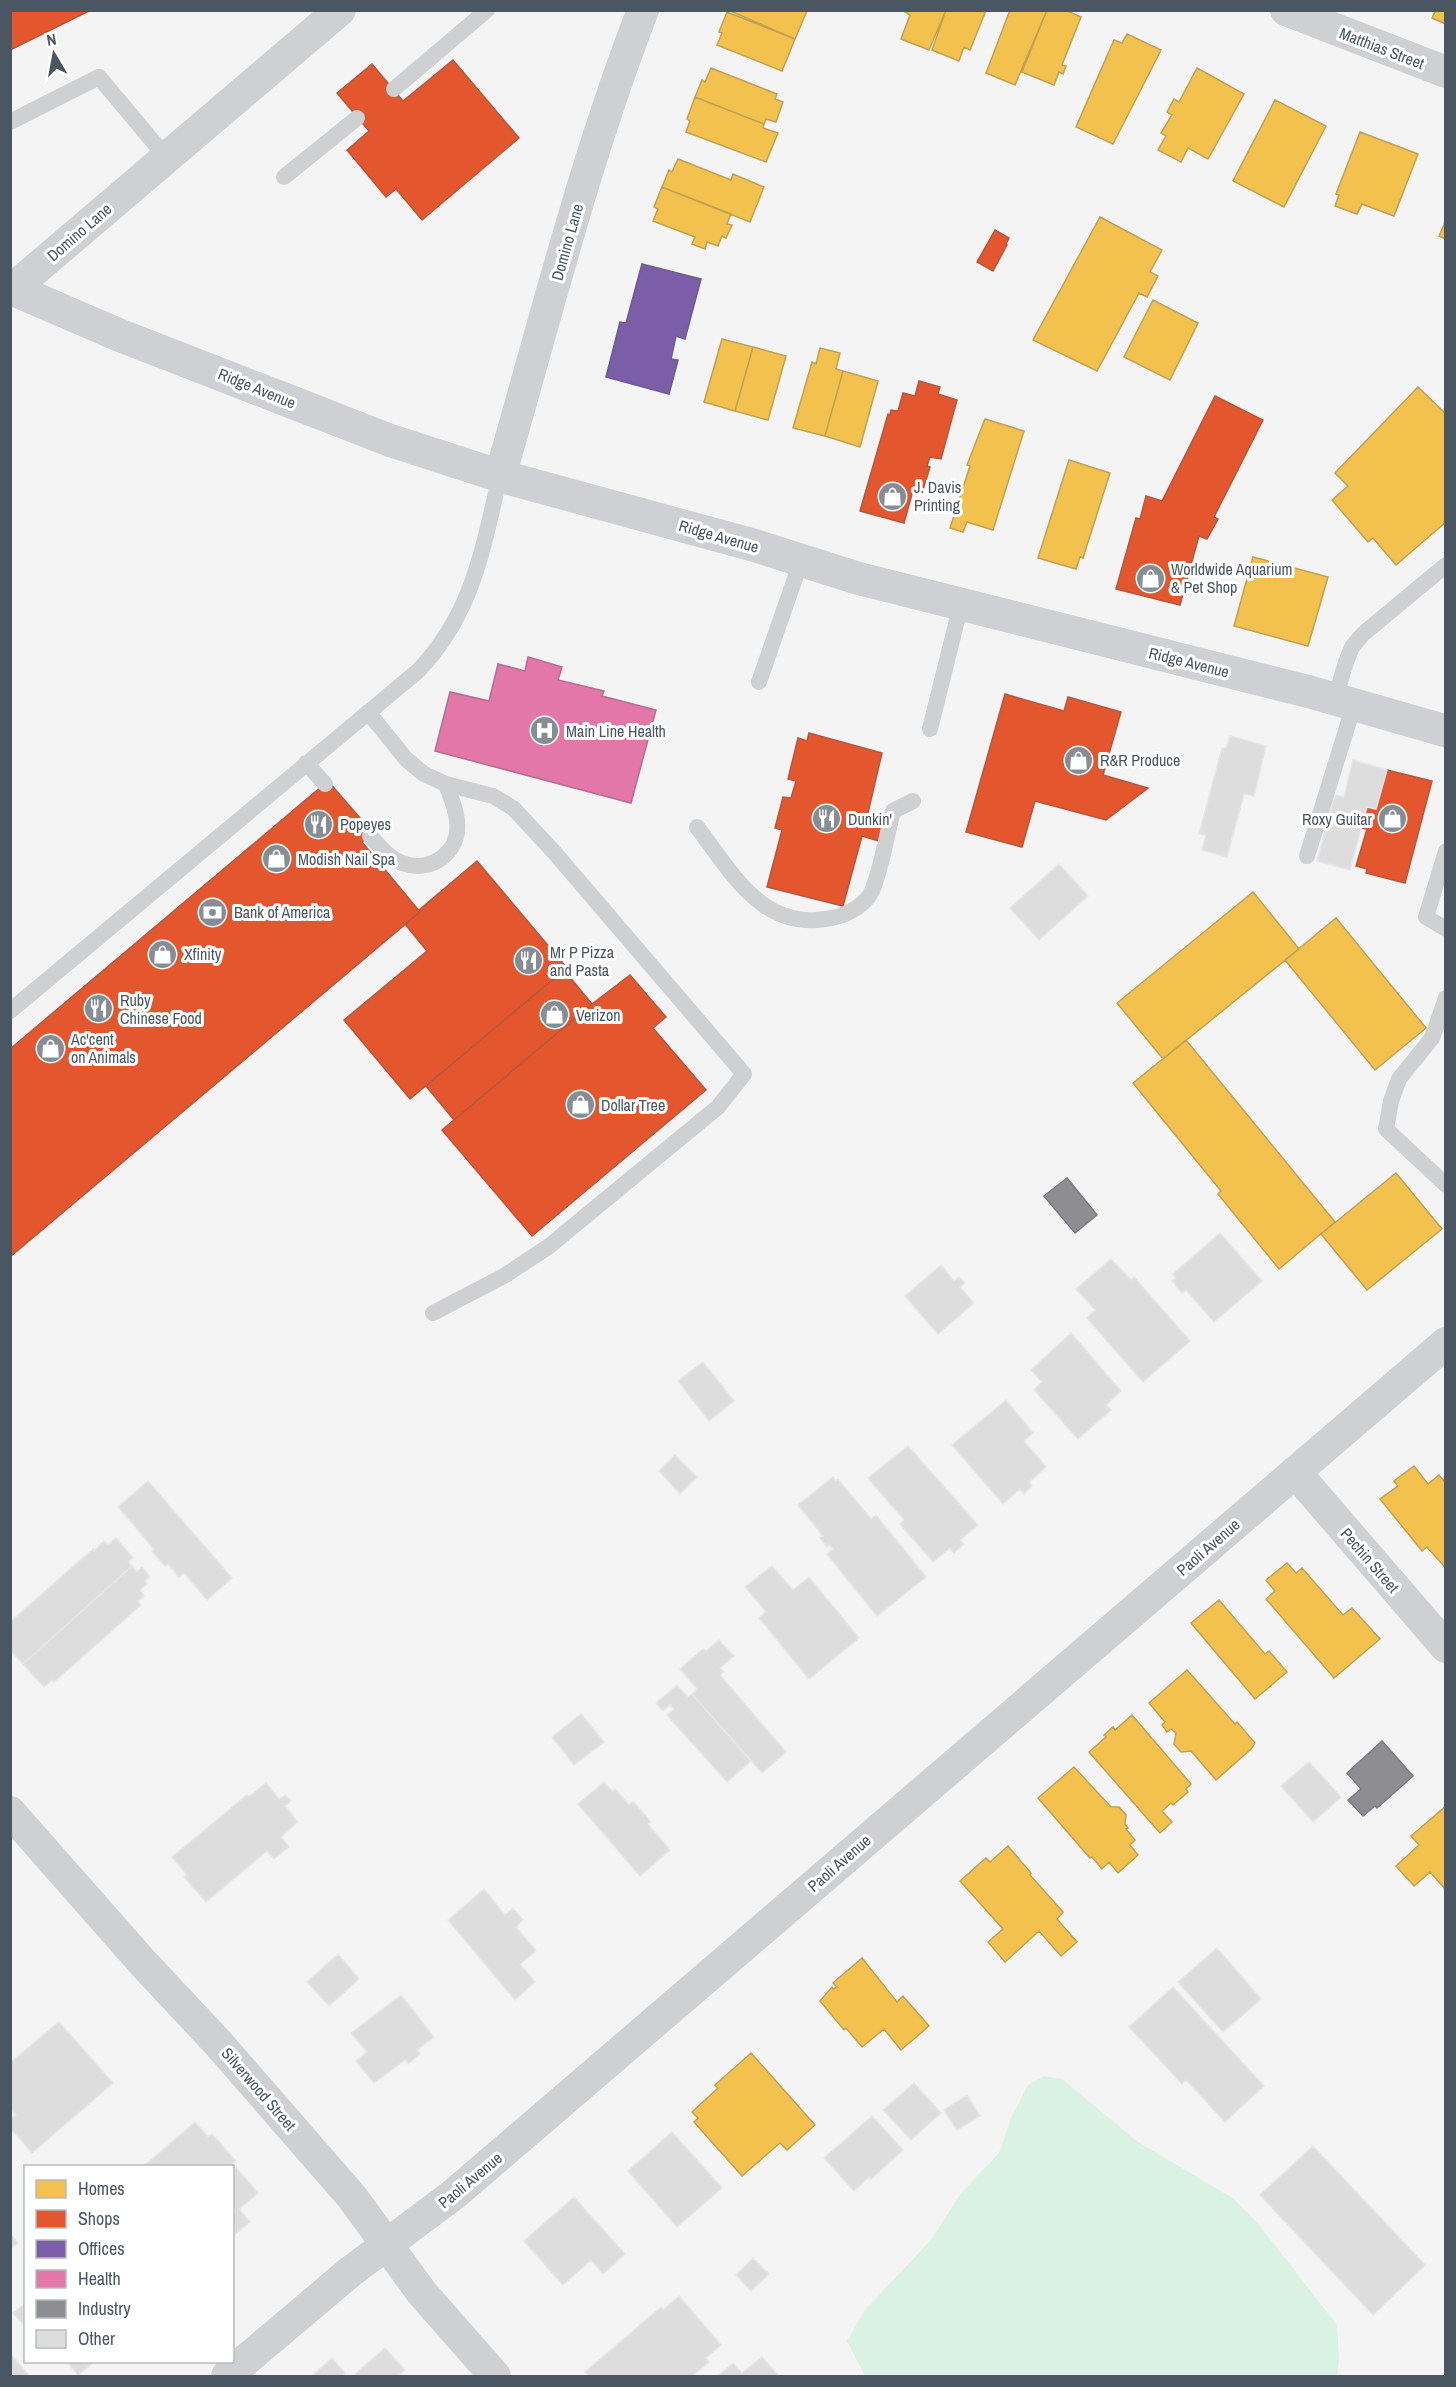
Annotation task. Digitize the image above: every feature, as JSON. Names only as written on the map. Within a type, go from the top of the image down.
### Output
[{"type":"main road","name":"Ridge Avenue","points":[[11,290],[119,335],[389,440],[500,476],[753,545],[857,578],[1345,702],[1446,731]]},
{"type":"street","name":"Domino Lane","points":[[11,290],[340,10]]},
{"type":"street","name":"Domino Lane","points":[[500,476],[584,180],[617,77],[643,10]]},
{"type":"street","name":"Matthias Street","points":[[1286,10],[1446,72]]},
{"type":"street","name":"Paoli Avenue","points":[[226,2376],[313,2302],[453,2195],[1446,1342]]},
{"type":"street","name":"Pechin Street","points":[[1295,1472],[1446,1647]]},
{"type":"street","name":"Silverwood Street","points":[[10,1812],[137,1956],[226,2052],[352,2197],[422,2293],[495,2376]]},
{"type":"lane","points":[[394,89],[487,10]]},
{"type":"lane","points":[[10,122],[99,77],[166,157]]},
{"type":"lane","points":[[284,177],[357,118]]},
{"type":"lane","points":[[10,1011],[418,671],[450,632],[478,569],[500,476]]},
{"type":"lane","points":[[759,682],[801,561]]},
{"type":"lane","points":[[1307,856],[1345,702],[1352,647],[1363,634],[1446,565]]},
{"type":"lane","points":[[930,729],[961,604]]},
{"type":"lane","points":[[368,712],[406,759],[424,774],[446,784],[493,796],[513,808],[554,852],[744,1074],[718,1107],[548,1247],[504,1276],[433,1313]]},
{"type":"lane","points":[[306,763],[325,784]]},
{"type":"lane","points":[[370,836],[389,857],[400,863],[410,866],[426,866],[440,860],[450,851],[456,838],[458,822],[446,784]]},
{"type":"lane","points":[[697,827],[739,882],[760,904],[779,914],[803,920],[824,920],[843,915],[858,907],[871,892],[893,811],[913,801]]},
{"type":"lane","points":[[1446,851],[1426,917],[1446,929]]},
{"type":"lane","points":[[1446,998],[1432,1038],[1399,1079],[1391,1101],[1386,1129],[1446,1185]]},
{"type":"green space","points":[[1044,2076],[1062,2079],[1138,2142],[1234,2199],[1259,2225],[1337,2325],[1339,2358],[1337,2376],[865,2376],[847,2341],[865,2310],[931,2240],[961,2193],[999,2153],[1011,2118],[1028,2085]]},
{"type":"building: Homes","points":[[728,10],[806,10],[807,11],[795,39]]},
{"type":"building: Homes","points":[[902,10],[946,10],[929,50],[901,39],[910,15]]},
{"type":"building: Homes","points":[[946,10],[982,10],[985,13],[970,50],[964,47],[959,61],[932,50]]},
{"type":"building: Homes","points":[[1010,10],[1047,10],[1015,85],[986,73]]},
{"type":"building: Homes","points":[[1047,10],[1065,10],[1081,17],[1062,65],[1066,66],[1063,74],[1059,72],[1054,85],[1022,72]]},
{"type":"building: Homes","points":[[1436,10],[1446,10],[1446,24],[1432,18]]},
{"type":"building: Homes","points":[[727,12],[795,39],[782,71],[717,45],[722,33],[719,32]]},
{"type":"building: Homes","points":[[1127,34],[1161,50],[1113,144],[1076,127],[1114,40],[1122,43]]},
{"type":"building: Homes","points":[[711,68],[777,94],[775,99],[783,102],[776,122],[766,119],[764,124],[695,97],[702,80],[705,82]]},
{"type":"building: Homes","points":[[1197,68],[1244,94],[1208,159],[1188,148],[1181,162],[1158,150],[1166,136],[1161,133],[1172,115],[1167,112],[1174,99],[1179,102]]},
{"type":"building: Homes","points":[[695,97],[764,124],[763,128],[778,133],[766,162],[686,132],[690,121],[687,119]]},
{"type":"building: Homes","points":[[1275,100],[1326,126],[1284,207],[1233,181]]},
{"type":"building: Homes","points":[[1360,132],[1418,154],[1394,216],[1362,204],[1357,214],[1335,206],[1339,195],[1336,194]]},
{"type":"building: Homes","points":[[678,159],[731,180],[733,174],[764,187],[750,222],[662,187],[669,170],[672,172]]},
{"type":"building: Homes","points":[[662,187],[731,214],[727,224],[732,225],[726,238],[722,236],[718,246],[707,242],[705,249],[692,244],[695,237],[653,221],[658,209],[654,207]]},
{"type":"building: Homes","points":[[1100,217],[1162,250],[1150,272],[1158,276],[1147,297],[1139,293],[1097,371],[1033,340]]},
{"type":"building: Homes","points":[[1446,220],[1446,239],[1439,236]]},
{"type":"building: Homes","points":[[1153,300],[1198,323],[1170,380],[1124,357]]},
{"type":"building: Homes","points":[[722,339],[753,347],[735,411],[704,402]]},
{"type":"building: Homes","points":[[753,347],[786,356],[768,420],[735,411]]},
{"type":"building: Homes","points":[[820,348],[840,353],[836,369],[843,371],[825,436],[793,428],[812,362],[816,364]]},
{"type":"building: Homes","points":[[843,371],[878,381],[860,447],[825,436]]},
{"type":"building: Homes","points":[[1418,387],[1446,414],[1446,522],[1396,565],[1373,538],[1368,542],[1332,500],[1348,486],[1335,473]]},
{"type":"building: Homes","points":[[985,419],[1024,431],[993,530],[967,522],[963,532],[950,528],[970,466],[967,465]]},
{"type":"building: Homes","points":[[1069,460],[1110,473],[1083,558],[1080,557],[1076,569],[1038,558]]},
{"type":"building: Homes","points":[[1253,557],[1328,577],[1308,646],[1234,626]]},
{"type":"building: Homes","points":[[1253,892],[1299,949],[1163,1059],[1117,1003]]},
{"type":"building: Homes","points":[[1336,918],[1426,1028],[1375,1070],[1285,960]]},
{"type":"building: Homes","points":[[1186,1040],[1335,1222],[1279,1269],[1218,1194],[1221,1191],[1133,1083]]},
{"type":"building: Homes","points":[[1396,1173],[1442,1229],[1367,1290],[1321,1234]]},
{"type":"building: Homes","points":[[1414,1466],[1428,1484],[1439,1475],[1446,1483],[1446,1565],[1444,1566],[1427,1547],[1422,1551],[1380,1499],[1398,1486],[1394,1481]]},
{"type":"building: Homes","points":[[1287,1563],[1296,1573],[1302,1568],[1343,1615],[1352,1608],[1380,1639],[1334,1678],[1266,1599],[1275,1591],[1266,1580]]},
{"type":"building: Homes","points":[[1219,1600],[1265,1654],[1269,1651],[1287,1672],[1255,1699],[1191,1623]]},
{"type":"building: Homes","points":[[1187,1670],[1255,1743],[1216,1780],[1191,1751],[1181,1752],[1174,1744],[1176,1733],[1171,1729],[1167,1732],[1162,1725],[1165,1722],[1149,1703]]},
{"type":"building: Homes","points":[[1132,1715],[1191,1784],[1186,1789],[1188,1792],[1162,1811],[1172,1822],[1160,1833],[1089,1752],[1106,1737],[1104,1735],[1113,1727],[1115,1730]]},
{"type":"building: Homes","points":[[1074,1767],[1111,1807],[1119,1807],[1126,1815],[1125,1824],[1128,1828],[1126,1829],[1135,1840],[1130,1845],[1138,1855],[1118,1873],[1109,1862],[1102,1869],[1092,1857],[1090,1858],[1038,1798]]},
{"type":"building: Homes","points":[[1446,1806],[1446,1890],[1430,1872],[1414,1886],[1396,1866],[1419,1845],[1411,1836]]},
{"type":"building: Homes","points":[[1008,1846],[1063,1912],[1057,1919],[1077,1942],[1061,1956],[1039,1931],[1005,1962],[988,1942],[1003,1929],[960,1881],[986,1858],[990,1862]]},
{"type":"building: Homes","points":[[862,1958],[897,2002],[903,1996],[929,2026],[901,2050],[884,2029],[862,2047],[846,2028],[844,2030],[820,2001],[832,1987],[833,1989],[837,1987],[833,1983]]},
{"type":"building: Homes","points":[[751,2053],[815,2125],[787,2150],[780,2143],[742,2176],[694,2122],[698,2118],[692,2112],[718,2088],[715,2085]]},
{"type":"building: Shops","points":[[10,10],[91,10],[10,50]]},
{"type":"building: Shops","points":[[453,60],[519,138],[422,220],[396,189],[386,197],[347,150],[369,131],[337,93],[372,64],[403,101]]},
{"type":"building: Shops","points":[[995,230],[1009,238],[993,271],[977,262]]},
{"type":"building: Shops","points":[[919,381],[940,387],[938,394],[957,400],[941,459],[930,457],[927,466],[930,467],[923,490],[914,487],[904,523],[860,511],[888,414],[890,415],[891,410],[898,411],[903,393],[915,396]]},
{"type":"building: Shops","points":[[1215,396],[1263,420],[1214,517],[1218,519],[1207,539],[1199,536],[1180,605],[1116,589],[1136,518],[1140,519],[1146,496],[1162,501]]},
{"type":"building: Shops","points":[[1005,694],[1064,711],[1068,697],[1121,712],[1103,775],[1148,788],[1106,820],[1035,801],[1022,847],[966,832]]},
{"type":"building: Shops","name":"Dunkin'","points":[[809,733],[882,753],[867,817],[886,822],[879,841],[862,836],[843,906],[767,887],[782,830],[775,828],[783,797],[791,798],[796,781],[788,779],[798,738],[807,741]]},
{"type":"building: Shops","name":"Roxy Guitar","points":[[1387,770],[1432,781],[1405,883],[1366,873],[1367,869],[1356,866],[1367,829],[1361,828],[1367,807],[1376,809]]},
{"type":"building: Shops","points":[[328,781],[373,833],[362,842],[420,912],[10,1257],[10,1049]]},
{"type":"building: Shops","points":[[477,861],[567,968],[410,1099],[344,1020],[427,951],[405,924]]},
{"type":"building: Shops","points":[[564,970],[592,1004],[454,1120],[426,1086]]},
{"type":"building: Shops","name":"Dollar Tree","points":[[630,975],[666,1017],[653,1028],[706,1090],[532,1236],[442,1130]]},
{"type":"building: Offices","points":[[642,264],[701,279],[685,339],[676,336],[671,359],[678,360],[669,394],[606,377],[620,322],[626,323]]},
{"type":"building: Health","name":"Main Line Health","points":[[528,657],[562,667],[558,680],[604,691],[602,696],[656,710],[631,803],[435,751],[450,692],[489,701],[498,664],[525,671]]},
{"type":"building: Industry","points":[[1067,1178],[1097,1215],[1075,1233],[1044,1196]]},
{"type":"building: Industry","points":[[1382,1741],[1413,1776],[1377,1808],[1375,1806],[1363,1816],[1348,1800],[1361,1789],[1347,1773]]},
{"type":"building: Other","points":[[1230,736],[1266,746],[1254,796],[1244,794],[1227,857],[1202,850],[1206,835],[1199,834],[1222,748],[1226,748]]},
{"type":"building: Other","points":[[1353,760],[1387,770],[1376,809],[1367,807],[1350,870],[1317,861],[1335,795],[1344,797]]},
{"type":"building: Other","points":[[1059,864],[1088,896],[1039,940],[1010,908]]},
{"type":"building: Other","points":[[1220,1233],[1262,1281],[1214,1322],[1186,1290],[1182,1293],[1172,1281],[1176,1278],[1173,1274]]},
{"type":"building: Other","points":[[1111,1259],[1131,1280],[1134,1277],[1190,1341],[1143,1382],[1087,1318],[1095,1310],[1076,1289]]},
{"type":"building: Other","points":[[941,1265],[954,1281],[959,1277],[965,1283],[960,1287],[974,1303],[938,1334],[905,1296]]},
{"type":"building: Other","points":[[1071,1333],[1121,1391],[1106,1405],[1111,1410],[1078,1439],[1034,1390],[1042,1382],[1031,1370]]},
{"type":"building: Other","points":[[703,1362],[734,1401],[709,1421],[678,1381]]},
{"type":"building: Other","points":[[1006,1400],[1033,1433],[1024,1441],[1046,1467],[1029,1482],[1032,1486],[1024,1494],[1020,1489],[1003,1504],[952,1445]]},
{"type":"building: Other","points":[[908,1446],[978,1525],[960,1540],[964,1544],[954,1553],[950,1548],[933,1562],[900,1524],[904,1520],[868,1478]]},
{"type":"building: Other","points":[[675,1455],[697,1477],[680,1494],[659,1471]]},
{"type":"building: Other","points":[[833,1477],[836,1481],[838,1479],[871,1519],[876,1515],[926,1577],[877,1616],[827,1554],[833,1549],[829,1545],[827,1547],[820,1538],[823,1536],[798,1505]]},
{"type":"building: Other","points":[[148,1481],[232,1578],[207,1600],[184,1573],[179,1577],[168,1564],[165,1566],[152,1551],[154,1549],[118,1507]]},
{"type":"building: Other","points":[[116,1538],[133,1558],[128,1562],[132,1566],[23,1664],[10,1650],[10,1622],[93,1549],[94,1551],[104,1541],[108,1545]]},
{"type":"building: Other","points":[[132,1566],[137,1572],[142,1567],[150,1577],[145,1581],[147,1584],[140,1590],[144,1596],[138,1601],[141,1605],[54,1682],[52,1680],[44,1687],[23,1664]]},
{"type":"building: Other","points":[[772,1566],[793,1590],[809,1577],[859,1638],[809,1679],[759,1618],[766,1612],[745,1587]]},
{"type":"building: Other","points":[[719,1640],[734,1656],[720,1668],[724,1672],[720,1675],[786,1752],[762,1773],[692,1694],[697,1689],[680,1669],[703,1649],[706,1651]]},
{"type":"building: Other","points":[[677,1685],[688,1697],[692,1694],[751,1761],[727,1782],[667,1715],[674,1709],[670,1705],[663,1711],[656,1703]]},
{"type":"building: Other","points":[[581,1714],[604,1742],[574,1765],[552,1737]]},
{"type":"building: Other","points":[[1309,1762],[1341,1797],[1313,1822],[1281,1786]]},
{"type":"building: Other","points":[[604,1782],[612,1791],[615,1789],[629,1805],[633,1801],[651,1822],[648,1824],[670,1850],[640,1876],[578,1804]]},
{"type":"building: Other","points":[[266,1783],[279,1799],[285,1795],[291,1801],[285,1806],[298,1822],[281,1837],[289,1847],[274,1859],[267,1851],[206,1902],[184,1877],[187,1875],[172,1857],[247,1795],[249,1797]]},
{"type":"building: Other","points":[[484,1889],[505,1915],[513,1908],[523,1920],[516,1927],[536,1951],[520,1964],[535,1982],[515,2000],[448,1920]]},
{"type":"building: Other","points":[[1217,1948],[1261,1999],[1223,2032],[1178,1982]]},
{"type":"building: Other","points":[[338,1954],[359,1979],[329,2006],[307,1982]]},
{"type":"building: Other","points":[[1173,1987],[1264,2086],[1225,2122],[1186,2080],[1182,2084],[1129,2027]]},
{"type":"building: Other","points":[[401,1995],[434,2037],[417,2050],[420,2054],[408,2064],[405,2060],[374,2083],[356,2061],[367,2052],[351,2033]]},
{"type":"building: Other","points":[[59,2022],[113,2083],[32,2153],[10,2128],[10,2119],[16,2115],[10,2109],[10,2063]]},
{"type":"building: Other","points":[[914,2083],[941,2113],[911,2140],[883,2110]]},
{"type":"building: Other","points":[[967,2095],[980,2116],[957,2130],[944,2110]]},
{"type":"building: Other","points":[[872,2116],[903,2150],[854,2191],[824,2158]]},
{"type":"building: Other","points":[[195,2122],[208,2137],[212,2134],[236,2161],[232,2163],[234,2165],[145,2165]]},
{"type":"building: Other","points":[[672,2132],[722,2188],[677,2227],[628,2171]]},
{"type":"building: Other","points":[[1313,2146],[1425,2265],[1373,2315],[1260,2195]]},
{"type":"building: Other","points":[[234,2165],[258,2193],[239,2209],[250,2222],[234,2235]]},
{"type":"building: Other","points":[[574,2197],[625,2254],[603,2274],[591,2260],[563,2285],[524,2241]]},
{"type":"building: Other","points":[[10,2233],[18,2243],[10,2249]]},
{"type":"building: Other","points":[[753,2258],[769,2274],[751,2291],[736,2275]]},
{"type":"building: Other","points":[[679,2296],[721,2345],[706,2358],[709,2362],[692,2376],[589,2376],[585,2372],[661,2307],[663,2310]]},
{"type":"building: Other","points":[[24,2305],[24,2325],[13,2313]]},
{"type":"building: Other","points":[[385,2348],[405,2370],[397,2376],[357,2376],[355,2374]]},
{"type":"building: Other","points":[[10,2353],[28,2374],[10,2376]]},
{"type":"building: Other","points":[[762,2357],[779,2376],[718,2376],[733,2363],[742,2373]]},
{"type":"building: Other","points":[[332,2358],[345,2373],[341,2376],[312,2376]]},
{"type":"building: Other","points":[[68,2363],[93,2363],[78,2375]]},
{"type":"place","name":"J. Davis Printing","points":[[893,496]]},
{"type":"place","name":"Worldwide Aquarium & Pet Shop","points":[[1150,578]]},
{"type":"place","name":"Main Line Health","points":[[545,731]]},
{"type":"place","name":"R&R Produce","points":[[1079,760]]},
{"type":"place","name":"Dunkin'","points":[[827,819]]},
{"type":"place","name":"Roxy Guitar","points":[[1393,819]]},
{"type":"place","name":"Popeyes","points":[[319,824]]},
{"type":"place","name":"Modish Nail Spa","points":[[277,859]]},
{"type":"place","name":"Bank of America","points":[[213,912]]},
{"type":"place","name":"Xfinity","points":[[163,954]]},
{"type":"place","name":"Mr P Pizza and Pasta","points":[[529,961]]},
{"type":"place","name":"Ruby Chinese Food","points":[[99,1009]]},
{"type":"place","name":"Verizon","points":[[555,1015]]},
{"type":"place","name":"Ac'cent on Animals","points":[[50,1048]]},
{"type":"place","name":"Dollar Tree","points":[[580,1105]]}]
